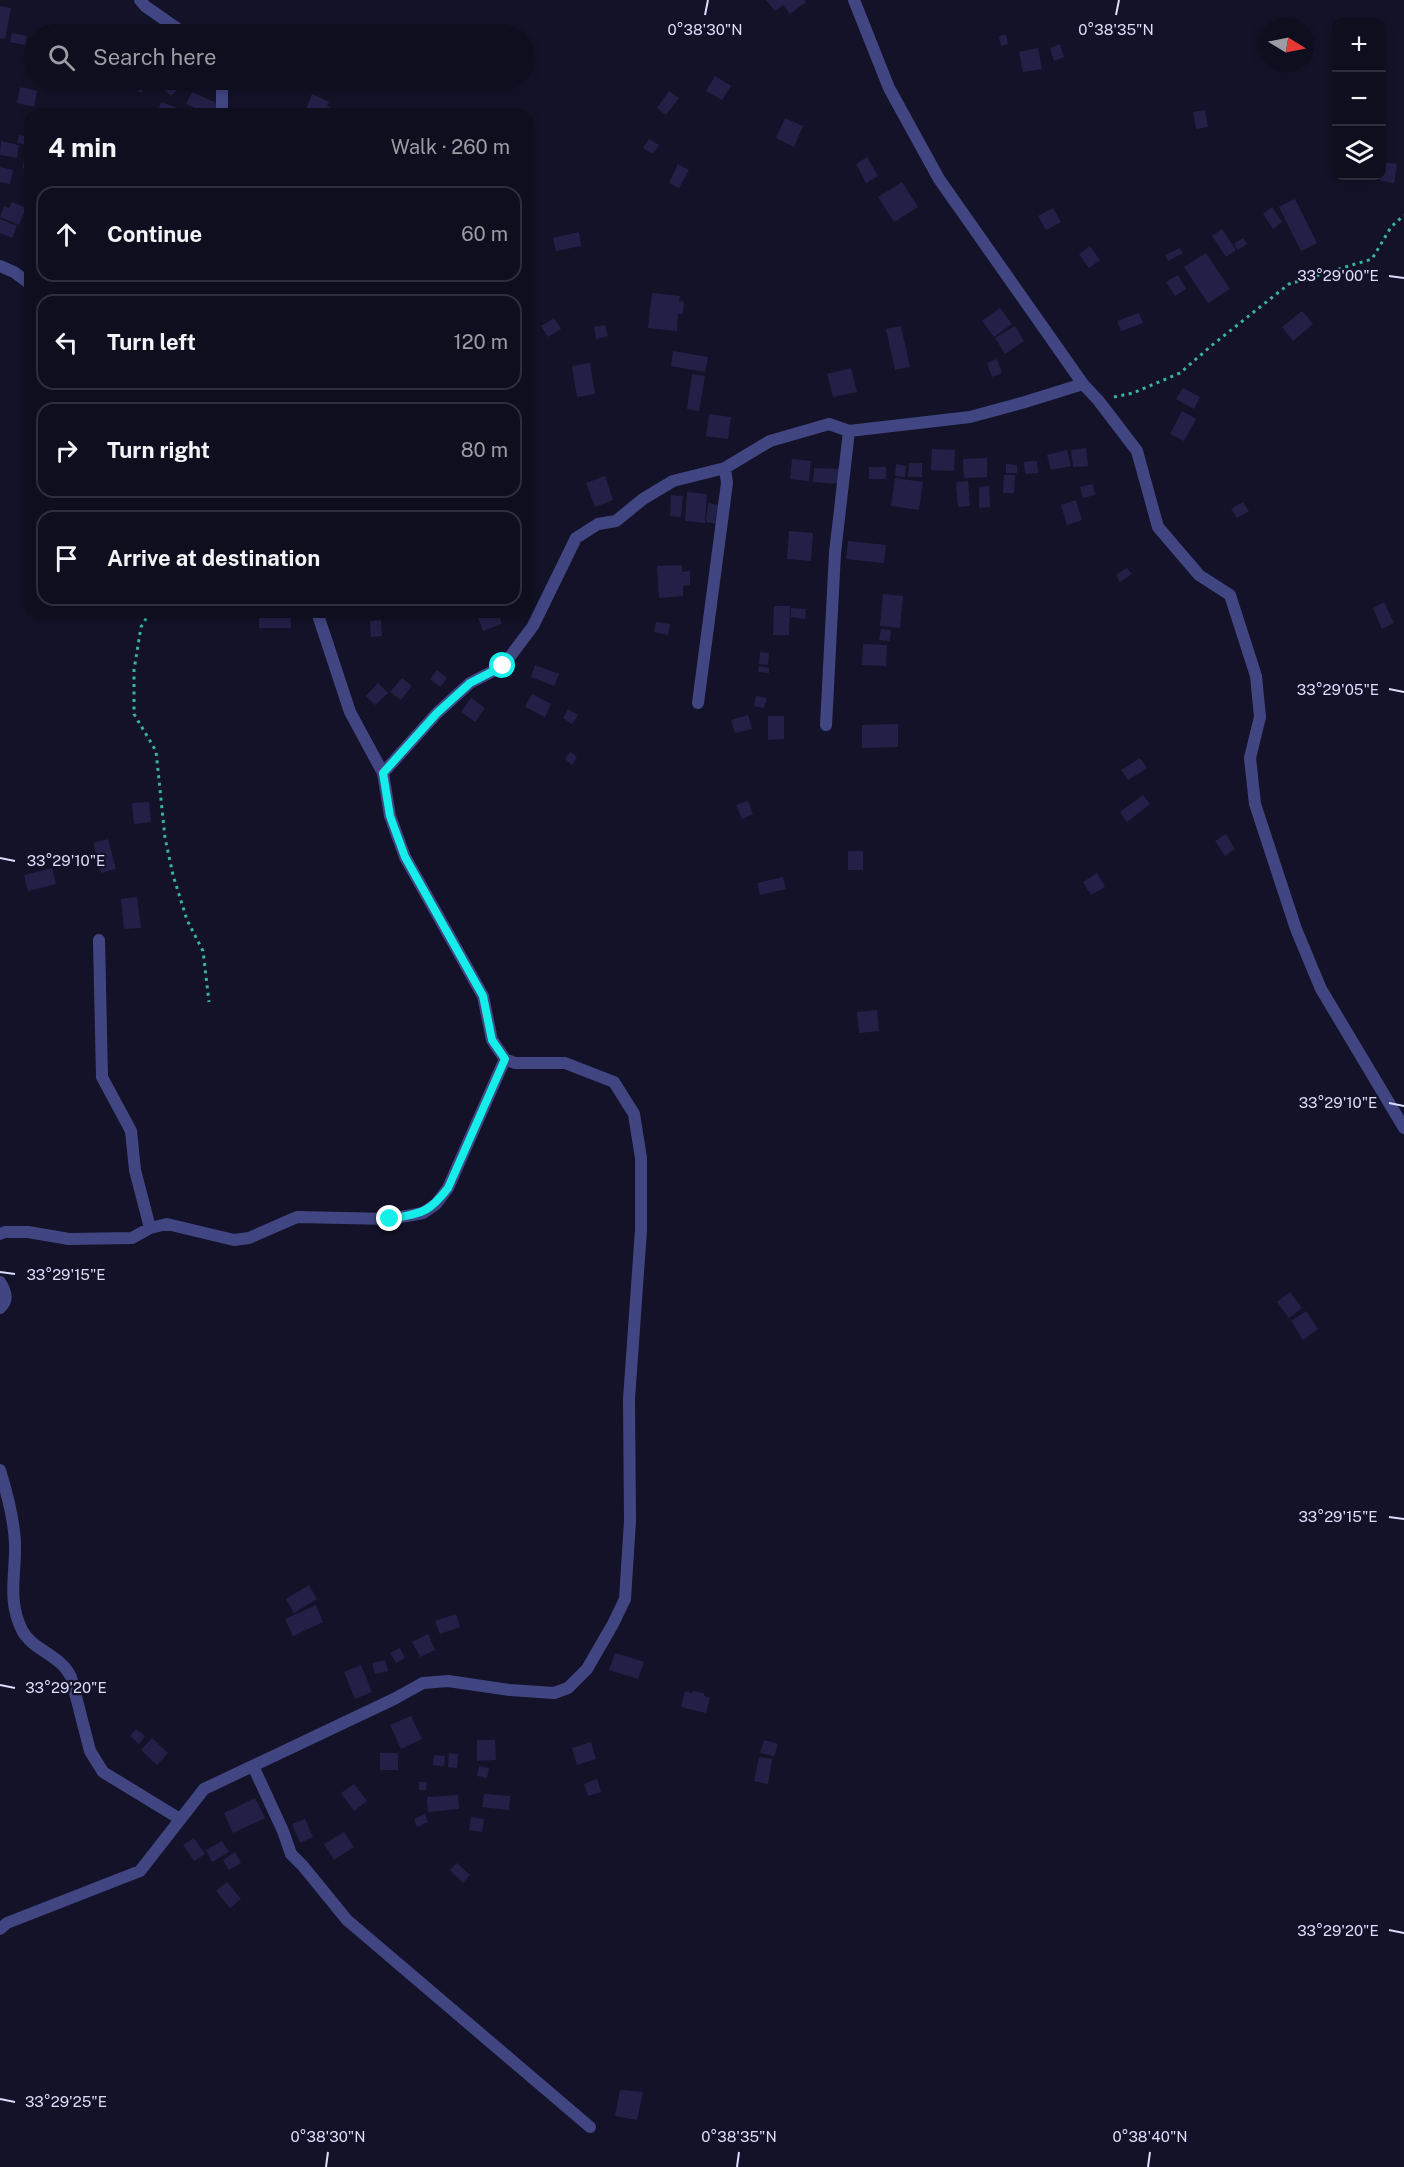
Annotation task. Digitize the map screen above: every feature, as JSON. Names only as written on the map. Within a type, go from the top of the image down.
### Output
[{"type":"street","points":[[140,0],[171,24]]},
{"type":"street","points":[[854,0],[890,88],[939,179],[1083,384],[1137,451],[1158,526],[1198,575],[1230,595],[1257,676],[1260,717],[1250,758],[1255,804],[1296,929],[1321,989],[1404,1128]]},
{"type":"street","points":[[222,90],[222,108]]},
{"type":"street","points":[[0,266],[24,280]]},
{"type":"street","points":[[383,773],[437,713],[470,683],[503,666],[533,626],[576,538],[598,524],[616,521],[643,499],[673,481],[725,468],[770,441],[829,424],[849,431],[970,417],[1083,384]]},
{"type":"street","points":[[826,725],[835,553],[849,431]]},
{"type":"street","points":[[698,703],[727,483],[725,468]]},
{"type":"street","points":[[0,1929],[7,1923],[141,1871],[204,1789],[423,1683],[448,1681],[510,1690],[554,1693],[568,1688],[587,1669],[625,1599],[630,1521],[629,1399],[641,1230],[640,1158],[634,1114],[615,1082],[566,1063],[515,1063],[505,1059],[492,1040],[483,996],[405,857],[390,816],[383,773],[350,712],[318,618]]},
{"type":"street","points":[[99,940],[102,1077],[131,1131],[135,1170],[150,1228]]},
{"type":"street","points":[[0,1234],[28,1232],[69,1239],[132,1238],[150,1228],[167,1224],[234,1240],[249,1238],[297,1217],[390,1219],[423,1213],[436,1204],[448,1188],[505,1059]]},
{"type":"street","points":[[0,1282],[5,1290],[6,1298],[0,1308]]},
{"type":"street","points":[[0,1470],[7,1492],[15,1542],[11,1592],[14,1610],[22,1632],[36,1646],[56,1657],[66,1667],[71,1677],[90,1751],[103,1772],[180,1819]]},
{"type":"street","points":[[253,1766],[284,1831],[291,1854],[347,1920],[590,2127]]},
{"type":"path","points":[[1098,400],[1133,393],[1180,373],[1289,284],[1372,259],[1391,227],[1404,215]]},
{"type":"path","points":[[146,618],[141,627],[134,670],[134,714],[156,751],[165,838],[173,875],[187,920],[203,951],[209,1002]]},
{"type":"building","points":[[766,0],[805,0],[806,2],[790,14],[783,5],[775,11]]},
{"type":"building","points":[[0,6],[11,8],[5,39],[0,38]]},
{"type":"building","points":[[12,33],[24,35],[24,45],[10,42]]},
{"type":"building","points":[[1006,34],[1008,44],[1001,46],[999,36]]},
{"type":"building","points":[[1060,44],[1064,57],[1054,61],[1050,48]]},
{"type":"building","points":[[1038,48],[1042,69],[1023,72],[1019,52]]},
{"type":"building","points":[[715,76],[731,86],[722,100],[706,91]]},
{"type":"building","points":[[20,87],[24,90],[37,91],[34,107],[17,103]]},
{"type":"building","points":[[164,90],[177,90],[171,96]]},
{"type":"building","points":[[669,91],[679,98],[666,115],[657,108]]},
{"type":"building","points":[[192,92],[219,104],[217,108],[195,108],[186,104]]},
{"type":"building","points":[[312,94],[329,102],[327,106],[332,108],[306,108]]},
{"type":"building","points":[[161,102],[178,108],[159,108]]},
{"type":"building","points":[[1205,110],[1208,127],[1196,129],[1193,112]]},
{"type":"building","points":[[785,118],[803,126],[794,147],[776,138]]},
{"type":"building","points":[[19,135],[24,136],[24,144],[17,143]]},
{"type":"building","points":[[649,139],[659,145],[653,154],[643,148]]},
{"type":"building","points":[[1,141],[19,145],[17,158],[0,155]]},
{"type":"building","points":[[867,157],[878,176],[866,183],[856,164]]},
{"type":"building","points":[[1386,162],[1397,164],[1394,183],[1380,181],[1386,180]]},
{"type":"building","points":[[678,164],[689,170],[679,188],[669,183]]},
{"type":"building","points":[[0,167],[13,170],[10,184],[0,182]]},
{"type":"building","points":[[902,182],[918,207],[894,222],[878,197]]},
{"type":"building","points":[[1295,199],[1317,243],[1301,251],[1279,207]]},
{"type":"building","points":[[12,202],[24,207],[19,225],[0,217],[4,206],[9,208]]},
{"type":"building","points":[[1272,207],[1282,222],[1273,229],[1263,214]]},
{"type":"building","points":[[1053,208],[1061,222],[1046,230],[1038,216]]},
{"type":"building","points":[[0,219],[17,226],[12,238],[0,233]]},
{"type":"building","points":[[1222,229],[1236,250],[1226,257],[1212,236]]},
{"type":"building","points":[[579,232],[581,246],[556,251],[553,238]]},
{"type":"building","points":[[1243,238],[1247,244],[1238,250],[1234,244]]},
{"type":"building","points":[[1090,246],[1100,260],[1089,268],[1079,254]]},
{"type":"building","points":[[1180,248],[1183,253],[1168,261],[1165,255]]},
{"type":"building","points":[[1206,253],[1230,289],[1208,303],[1184,267]]},
{"type":"building","points":[[1178,275],[1186,289],[1175,296],[1166,282]]},
{"type":"building","points":[[652,293],[680,296],[679,301],[684,302],[683,314],[678,314],[677,331],[648,328]]},
{"type":"building","points":[[1000,308],[1012,324],[994,337],[982,321]]},
{"type":"building","points":[[1302,311],[1313,324],[1293,341],[1282,327]]},
{"type":"building","points":[[1139,313],[1143,323],[1121,331],[1117,321]]},
{"type":"building","points":[[554,318],[561,329],[548,337],[541,326]]},
{"type":"building","points":[[605,325],[608,336],[596,339],[594,327]]},
{"type":"building","points":[[901,326],[910,367],[895,370],[886,329]]},
{"type":"building","points":[[1015,326],[1024,341],[1005,354],[995,338]]},
{"type":"building","points":[[673,351],[708,357],[705,372],[671,366]]},
{"type":"building","points":[[997,359],[1002,373],[992,377],[987,363]]},
{"type":"building","points":[[590,363],[595,394],[577,397],[572,366]]},
{"type":"building","points":[[851,368],[857,392],[833,397],[827,374]]},
{"type":"building","points":[[692,374],[705,376],[699,411],[687,409]]},
{"type":"building","points":[[1183,388],[1200,397],[1194,409],[1176,399]]},
{"type":"building","points":[[1182,411],[1196,419],[1184,441],[1170,434]]},
{"type":"building","points":[[709,414],[731,417],[728,439],[706,436]]},
{"type":"building","points":[[1086,448],[1088,466],[1073,467],[1071,450]]},
{"type":"building","points":[[932,449],[955,450],[954,471],[931,470]]},
{"type":"building","points":[[1067,450],[1071,466],[1051,470],[1047,455]]},
{"type":"building","points":[[987,458],[987,477],[964,478],[963,459]]},
{"type":"building","points":[[792,459],[811,461],[809,481],[790,479]]},
{"type":"building","points":[[1037,461],[1038,473],[1025,474],[1024,462]]},
{"type":"building","points":[[909,463],[922,463],[922,477],[908,477]]},
{"type":"building","points":[[896,464],[906,466],[905,477],[895,476]]},
{"type":"building","points":[[1006,464],[1017,465],[1017,473],[1006,473]]},
{"type":"building","points":[[869,467],[886,467],[886,479],[869,479]]},
{"type":"building","points":[[814,468],[840,469],[840,484],[813,482]]},
{"type":"building","points":[[1004,475],[1015,475],[1014,493],[1003,493]]},
{"type":"building","points":[[605,476],[613,500],[595,507],[586,483]]},
{"type":"building","points":[[895,478],[923,482],[919,510],[891,506]]},
{"type":"building","points":[[968,481],[970,506],[958,507],[956,482]]},
{"type":"building","points":[[1093,484],[1095,495],[1083,498],[1080,487]]},
{"type":"building","points":[[989,486],[990,507],[979,508],[979,487]]},
{"type":"building","points":[[687,492],[707,494],[705,523],[685,521]]},
{"type":"building","points":[[671,495],[683,496],[681,517],[670,516]]},
{"type":"building","points":[[1076,500],[1082,520],[1067,525],[1061,505]]},
{"type":"building","points":[[1243,502],[1249,511],[1237,518],[1231,509]]},
{"type":"building","points":[[708,503],[719,505],[717,524],[706,522]]},
{"type":"building","points":[[789,531],[813,533],[811,561],[787,559]]},
{"type":"building","points":[[848,541],[886,545],[884,563],[846,559]]},
{"type":"building","points":[[682,565],[682,572],[690,571],[690,585],[683,586],[683,596],[659,598],[657,566]]},
{"type":"building","points":[[1127,568],[1132,574],[1120,582],[1116,575]]},
{"type":"building","points":[[883,594],[903,596],[900,628],[880,626]]},
{"type":"building","points":[[1384,602],[1394,623],[1382,629],[1373,608]]},
{"type":"building","points":[[774,606],[790,606],[789,635],[773,635]]},
{"type":"building","points":[[791,608],[806,609],[805,619],[791,617]]},
{"type":"building","points":[[259,618],[290,618],[291,628],[259,628]]},
{"type":"building","points":[[478,618],[500,618],[502,624],[483,631]]},
{"type":"building","points":[[381,620],[382,636],[371,637],[370,621]]},
{"type":"building","points":[[656,622],[670,624],[668,635],[654,632]]},
{"type":"building","points":[[881,629],[891,630],[890,641],[879,640]]},
{"type":"building","points":[[863,644],[887,645],[886,666],[862,665]]},
{"type":"building","points":[[760,652],[769,653],[768,665],[759,664]]},
{"type":"building","points":[[535,665],[559,674],[554,686],[531,677]]},
{"type":"building","points":[[759,666],[769,668],[769,673],[758,672]]},
{"type":"building","points":[[437,670],[447,678],[440,687],[430,679]]},
{"type":"building","points":[[402,678],[412,686],[401,700],[390,692]]},
{"type":"building","points":[[378,683],[388,693],[375,705],[366,696]]},
{"type":"building","points":[[532,694],[551,704],[545,717],[525,707]]},
{"type":"building","points":[[756,696],[767,698],[764,708],[754,706]]},
{"type":"building","points":[[471,698],[485,708],[475,722],[461,712]]},
{"type":"building","points":[[568,709],[578,715],[572,724],[563,718]]},
{"type":"building","points":[[748,715],[752,729],[735,733],[731,720]]},
{"type":"building","points":[[768,716],[784,716],[784,739],[768,740]]},
{"type":"building","points":[[898,724],[898,747],[862,748],[862,725]]},
{"type":"building","points":[[570,752],[577,757],[572,765],[565,759]]},
{"type":"building","points":[[1140,758],[1147,768],[1128,780],[1121,770]]},
{"type":"building","points":[[1143,795],[1150,804],[1127,822],[1120,812]]},
{"type":"building","points":[[748,801],[753,814],[742,819],[736,805]]},
{"type":"building","points":[[149,802],[151,822],[134,824],[132,803]]},
{"type":"building","points":[[1226,834],[1235,849],[1225,856],[1215,841]]},
{"type":"building","points":[[108,839],[116,869],[101,873],[93,843]]},
{"type":"building","points":[[848,851],[863,851],[863,870],[848,870]]},
{"type":"building","points":[[52,868],[56,884],[28,891],[24,875]]},
{"type":"building","points":[[1097,873],[1105,887],[1091,895],[1083,882]]},
{"type":"building","points":[[783,877],[786,889],[760,895],[757,883]]},
{"type":"building","points":[[137,897],[141,928],[124,929],[121,899]]},
{"type":"building","points":[[877,1010],[879,1031],[859,1033],[857,1012]]},
{"type":"building","points":[[1290,1292],[1302,1308],[1289,1318],[1277,1302]]},
{"type":"building","points":[[1306,1311],[1318,1329],[1303,1340],[1291,1321]]},
{"type":"building","points":[[309,1585],[317,1599],[294,1613],[286,1599]]},
{"type":"building","points":[[316,1605],[323,1622],[293,1636],[285,1619]]},
{"type":"building","points":[[456,1614],[460,1627],[440,1634],[435,1621]]},
{"type":"building","points":[[428,1634],[435,1650],[420,1657],[412,1642]]},
{"type":"building","points":[[400,1648],[405,1658],[396,1663],[390,1653]]},
{"type":"building","points":[[615,1653],[644,1662],[638,1679],[609,1670]]},
{"type":"building","points":[[385,1660],[388,1671],[375,1674],[372,1663]]},
{"type":"building","points":[[361,1665],[372,1692],[355,1699],[344,1672]]},
{"type":"building","points":[[685,1691],[704,1693],[704,1696],[710,1698],[706,1713],[681,1707]]},
{"type":"building","points":[[411,1716],[422,1739],[401,1749],[390,1725]]},
{"type":"building","points":[[136,1729],[145,1736],[139,1744],[130,1736]]},
{"type":"building","points":[[152,1738],[168,1753],[157,1765],[141,1750]]},
{"type":"building","points":[[477,1740],[495,1740],[496,1760],[477,1761]]},
{"type":"building","points":[[764,1740],[778,1744],[774,1756],[760,1753]]},
{"type":"building","points":[[591,1742],[596,1759],[577,1765],[572,1748]]},
{"type":"building","points":[[380,1753],[398,1753],[398,1770],[380,1770]]},
{"type":"building","points":[[449,1753],[458,1754],[457,1768],[448,1767]]},
{"type":"building","points":[[434,1755],[445,1756],[444,1766],[433,1765]]},
{"type":"building","points":[[759,1757],[772,1759],[768,1784],[754,1781]]},
{"type":"building","points":[[479,1766],[489,1768],[487,1778],[477,1776]]},
{"type":"building","points":[[597,1779],[601,1792],[588,1796],[584,1784]]},
{"type":"building","points":[[419,1782],[427,1782],[426,1790],[419,1790]]},
{"type":"building","points":[[354,1784],[367,1801],[354,1811],[341,1793]]},
{"type":"building","points":[[484,1794],[510,1796],[509,1810],[482,1807]]},
{"type":"building","points":[[458,1795],[459,1809],[428,1812],[427,1797]]},
{"type":"building","points":[[255,1798],[265,1818],[233,1833],[224,1813]]},
{"type":"building","points":[[425,1814],[428,1822],[417,1827],[414,1819]]},
{"type":"building","points":[[471,1817],[484,1819],[482,1832],[469,1830]]},
{"type":"building","points":[[305,1819],[313,1837],[300,1843],[292,1824]]},
{"type":"building","points":[[344,1832],[354,1847],[334,1860],[324,1844]]},
{"type":"building","points":[[194,1838],[205,1854],[194,1861],[183,1845]]},
{"type":"building","points":[[222,1841],[229,1852],[212,1862],[206,1850]]},
{"type":"building","points":[[235,1852],[241,1863],[229,1870],[223,1860]]},
{"type":"building","points":[[457,1863],[470,1875],[463,1883],[450,1870]]},
{"type":"building","points":[[227,1882],[241,1899],[230,1908],[216,1891]]},
{"type":"building","points":[[620,2090],[643,2092],[637,2120],[615,2116]]},
{"type":"route","points":[[390,1219],[423,1213],[436,1204],[448,1188],[505,1059],[492,1040],[483,996],[405,857],[390,816],[383,773],[437,713],[470,683],[503,666]]}]
